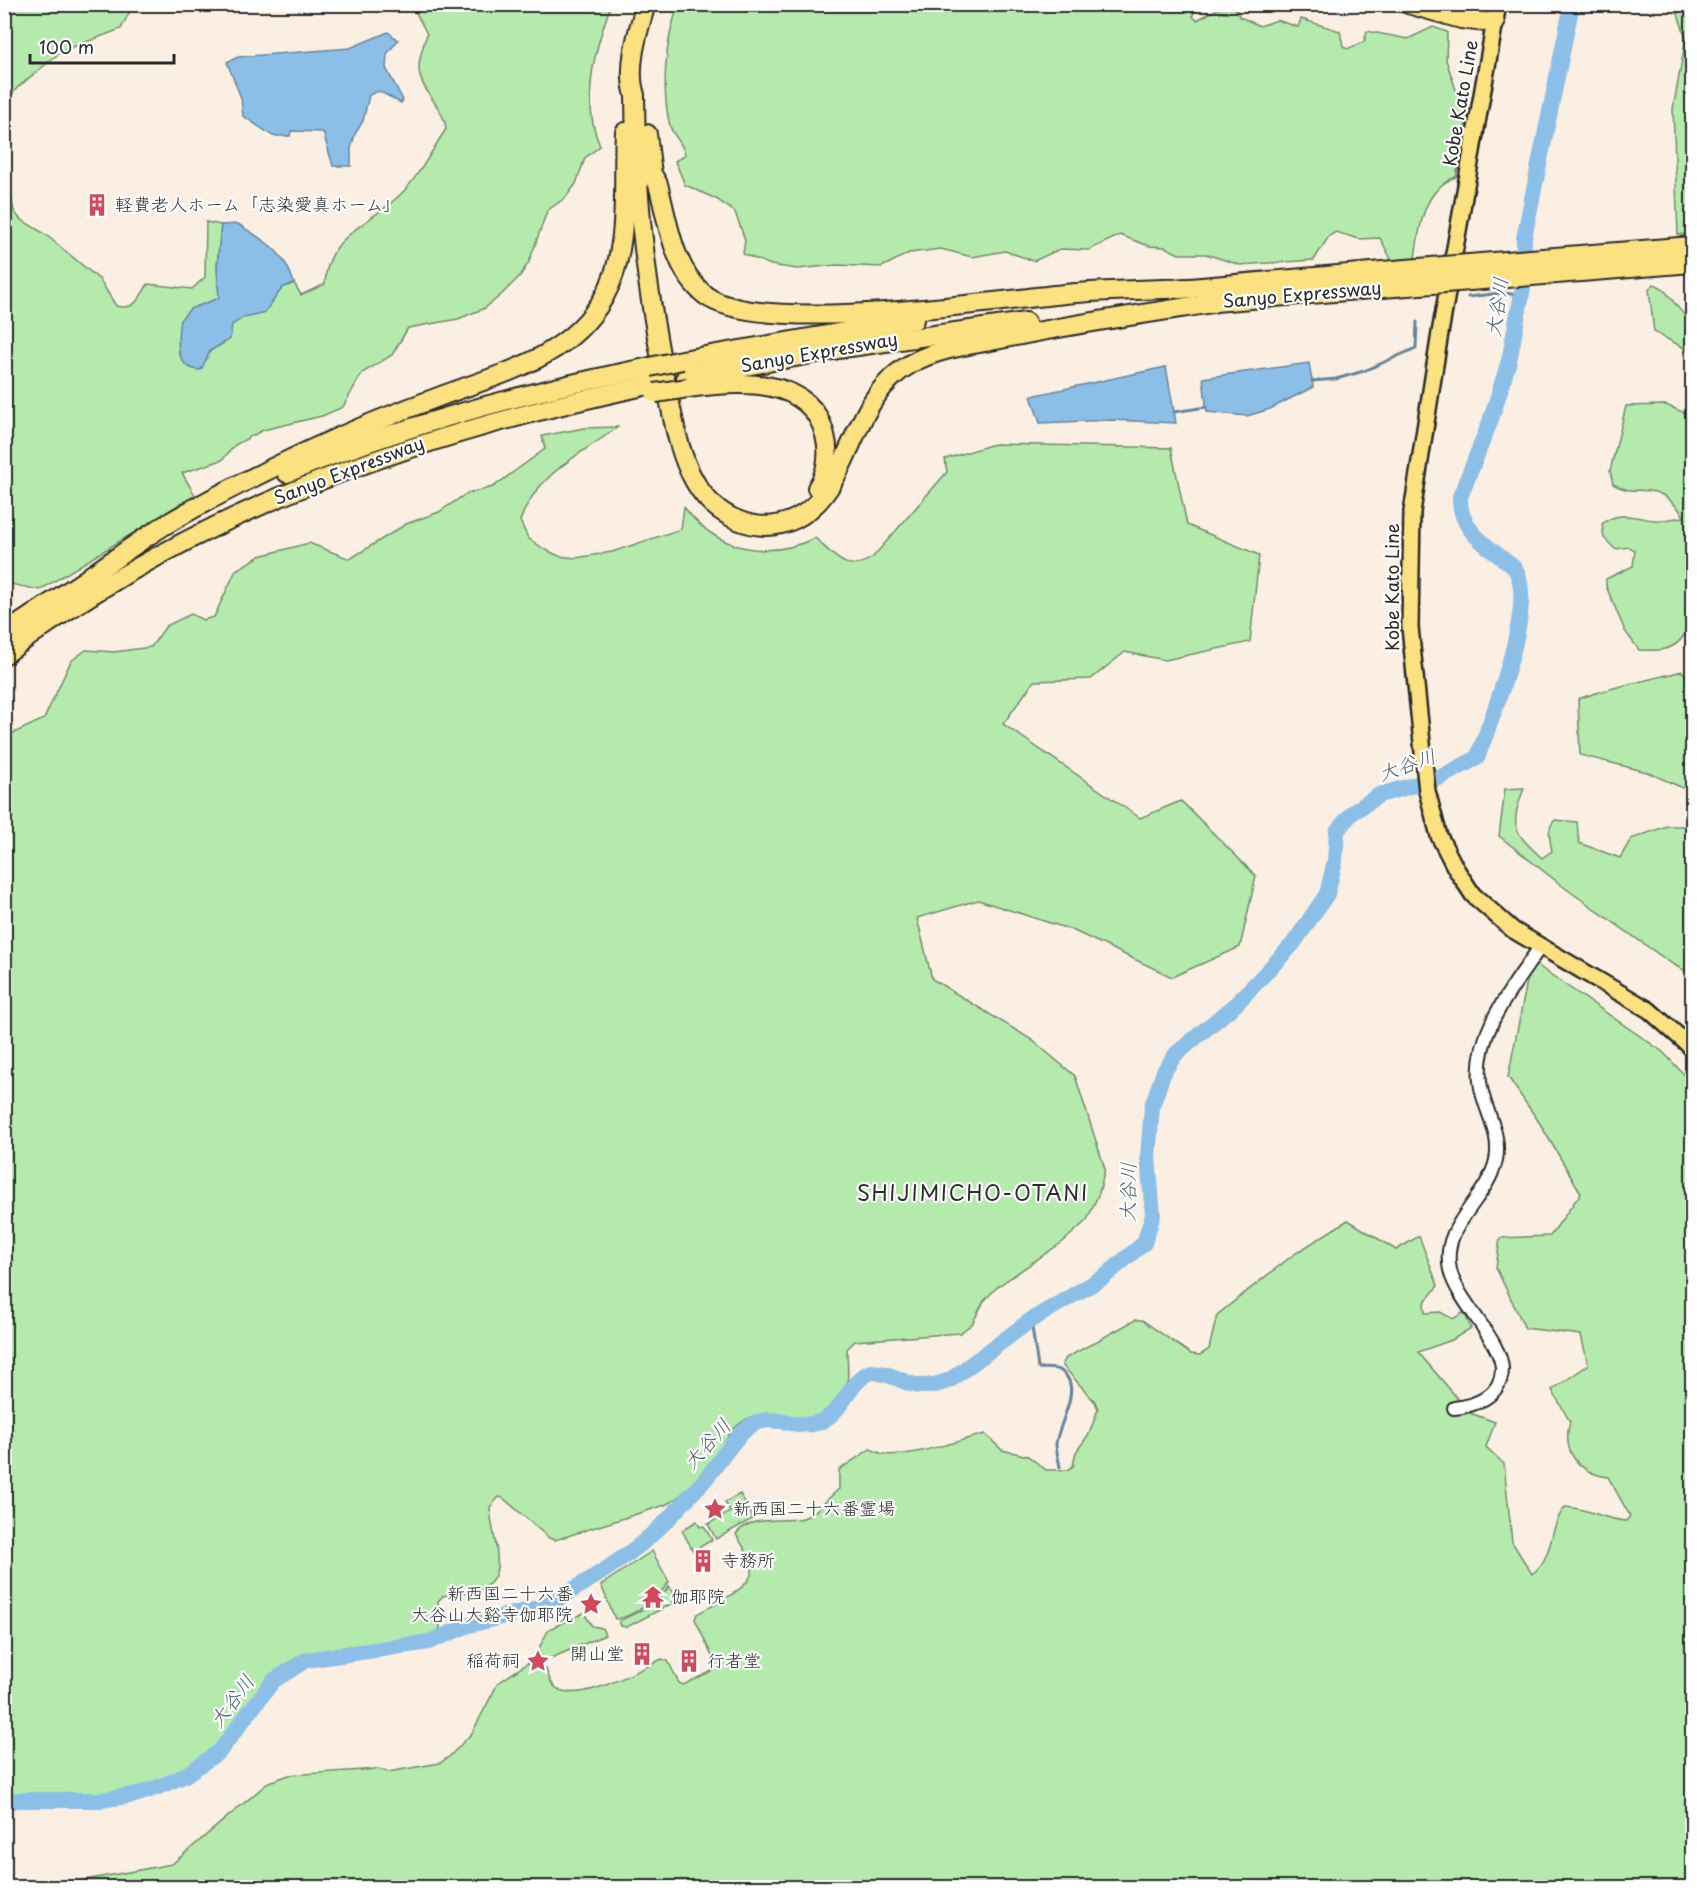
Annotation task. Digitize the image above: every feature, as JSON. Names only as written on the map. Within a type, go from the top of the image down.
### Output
[{"type":"highway","points":[[90,576],[164,526],[248,480],[366,425],[525,366],[549,354],[570,338],[594,313],[604,298],[617,261],[628,95],[632,85],[636,44],[646,4]]},
{"type":"highway","points":[[657,4],[645,65],[646,128],[652,174],[658,184],[676,253],[690,280],[710,299],[740,311],[798,314],[860,312],[1067,294],[1192,288]]},
{"type":"highway","points":[[1408,4],[1461,19],[1495,23]]},
{"type":"highway","points":[[1445,4],[1495,23]]},
{"type":"highway","points":[[632,85],[635,95],[638,180],[648,280],[660,354],[677,432],[685,460],[699,488],[717,509],[736,520],[755,525],[773,525],[794,519],[809,510],[833,481],[861,419],[875,395],[898,373],[923,358],[948,349],[1036,331],[1213,303]]},
{"type":"highway","points":[[652,174],[648,200],[660,302],[680,408],[698,469],[719,498],[749,514],[765,516],[786,512],[798,506],[814,491],[827,462],[827,442],[819,419],[801,400],[780,389],[760,384],[729,384],[685,375],[653,381]]},
{"type":"highway","name":"Sanyo Expressway","points":[[4,634],[90,576],[206,511],[337,453],[473,409],[935,334],[1692,246]]},
{"type":"highway","name":"Sanyo Expressway","points":[[685,375],[790,340],[958,313],[1192,288],[1692,263]]},
{"type":"highway","name":"Sanyo Expressway","points":[[4,655],[98,591],[165,552],[248,510],[338,472],[489,422],[653,381]]},
{"type":"main road","name":"Kobe Kato Line","points":[[1498,4],[1438,347],[1412,512],[1410,627],[1426,783],[1439,836],[1473,895],[1513,930],[1649,1010],[1692,1048]]},
{"type":"street","points":[[1454,1408],[1475,1406],[1493,1392],[1502,1369],[1497,1352],[1456,1286],[1449,1259],[1452,1235],[1488,1179],[1496,1160],[1497,1137],[1480,1082],[1482,1051],[1502,1005],[1540,947]]},
{"type":"green space","points":[[5,4],[133,5],[121,29],[62,51],[17,88],[5,104]]},
{"type":"green space","points":[[679,4],[1194,4],[1193,17],[1197,20],[1225,5],[1233,5],[1240,17],[1260,26],[1277,20],[1298,27],[1301,19],[1340,31],[1343,46],[1347,49],[1364,42],[1367,31],[1408,39],[1433,27],[1447,32],[1446,60],[1456,90],[1468,112],[1456,177],[1445,183],[1430,200],[1421,223],[1415,259],[1392,261],[1380,238],[1359,239],[1336,232],[1329,236],[1314,260],[1240,265],[1206,254],[1179,254],[1165,247],[1149,246],[1120,235],[1089,250],[1060,249],[1034,261],[1005,251],[972,257],[941,249],[909,253],[882,267],[837,265],[797,269],[771,265],[743,254],[745,240],[735,212],[716,199],[685,185],[675,161],[685,155],[670,126],[665,81],[670,33]]},
{"type":"green space","points":[[412,5],[611,5],[595,56],[590,93],[594,128],[600,146],[585,158],[576,184],[566,197],[547,211],[529,262],[520,276],[485,308],[458,319],[408,328],[392,355],[362,373],[343,407],[322,416],[263,430],[235,445],[222,460],[182,473],[195,495],[40,590],[5,583],[4,141],[10,147],[8,182],[14,211],[20,219],[45,234],[100,280],[116,306],[132,305],[148,284],[192,289],[205,277],[206,222],[221,225],[217,267],[219,298],[190,312],[181,323],[179,331],[179,355],[210,351],[230,339],[231,325],[244,317],[265,312],[282,288],[294,283],[301,295],[325,284],[327,267],[333,253],[352,232],[408,187],[446,129],[441,113],[420,75],[420,59],[427,34]]},
{"type":"green space","points":[[1675,5],[1692,5],[1692,233],[1678,235],[1673,109],[1686,38]]},
{"type":"green space","points":[[1654,284],[1665,291],[1682,313],[1692,321],[1692,352],[1654,332],[1649,289]]},
{"type":"green space","points":[[1666,405],[1692,416],[1692,633],[1684,635],[1675,645],[1664,649],[1639,650],[1625,631],[1606,586],[1606,579],[1633,566],[1635,550],[1629,547],[1615,549],[1604,538],[1602,524],[1621,516],[1658,520],[1684,517],[1672,502],[1659,493],[1630,490],[1613,484],[1610,471],[1626,406]]},
{"type":"green space","points":[[618,427],[561,467],[537,490],[520,521],[528,538],[559,556],[576,558],[612,552],[681,529],[684,507],[697,522],[727,542],[760,550],[797,545],[815,538],[841,561],[855,564],[873,557],[947,472],[945,459],[994,444],[1171,448],[1187,525],[1259,555],[1250,642],[1165,660],[1125,652],[1091,679],[1034,681],[1003,724],[1140,818],[1181,801],[1256,876],[1240,947],[1172,977],[1072,930],[978,900],[917,918],[932,979],[1032,1040],[1075,1076],[1105,1169],[1099,1193],[1087,1220],[1064,1241],[997,1287],[984,1301],[972,1324],[960,1333],[855,1341],[847,1349],[847,1385],[835,1405],[824,1415],[812,1419],[776,1415],[751,1417],[731,1432],[716,1459],[700,1479],[687,1491],[665,1505],[555,1540],[549,1538],[499,1497],[490,1507],[497,1555],[494,1577],[488,1585],[476,1591],[443,1596],[438,1601],[440,1628],[436,1635],[321,1651],[286,1666],[275,1673],[258,1691],[215,1750],[189,1769],[149,1786],[113,1793],[23,1796],[5,1799],[5,737],[44,719],[71,661],[86,650],[114,652],[151,647],[166,626],[191,614],[203,620],[214,617],[236,570],[260,556],[309,543],[350,559],[406,524],[439,512],[466,494],[493,487],[545,449],[542,436],[584,428]]},
{"type":"green space","points":[[1682,671],[1692,684],[1692,792],[1647,772],[1580,755],[1578,699]]},
{"type":"green space","points":[[1524,788],[1517,811],[1516,827],[1519,834],[1542,858],[1552,851],[1550,831],[1555,820],[1577,822],[1579,843],[1620,858],[1631,839],[1667,826],[1692,826],[1692,975],[1671,963],[1565,888],[1499,836],[1505,789]]},
{"type":"green space","points":[[1531,961],[1663,1052],[1692,1083],[1692,1887],[41,1888],[172,1864],[269,1782],[289,1775],[377,1769],[388,1772],[440,1763],[472,1733],[498,1683],[528,1663],[546,1669],[554,1686],[563,1692],[591,1690],[623,1678],[662,1659],[668,1661],[679,1683],[683,1685],[714,1670],[716,1665],[695,1619],[697,1614],[739,1589],[750,1576],[752,1569],[750,1560],[736,1534],[742,1528],[758,1521],[808,1516],[839,1489],[839,1470],[870,1449],[883,1454],[905,1454],[985,1434],[1002,1450],[1028,1456],[1046,1470],[1068,1470],[1073,1466],[1076,1452],[1089,1434],[1098,1409],[1095,1402],[1062,1365],[1066,1358],[1135,1320],[1142,1320],[1191,1354],[1200,1355],[1209,1349],[1217,1315],[1293,1255],[1348,1220],[1396,1250],[1419,1236],[1438,1286],[1424,1303],[1425,1313],[1440,1312],[1453,1319],[1464,1312],[1471,1328],[1452,1340],[1418,1352],[1470,1413],[1495,1422],[1486,1447],[1504,1464],[1512,1542],[1532,1574],[1544,1559],[1556,1524],[1565,1507],[1626,1521],[1630,1516],[1608,1477],[1598,1475],[1581,1466],[1570,1452],[1568,1433],[1570,1422],[1552,1390],[1588,1365],[1581,1335],[1525,1328],[1496,1268],[1500,1238],[1550,1236],[1581,1193],[1539,1122],[1508,1077]]},
{"type":"green space","points":[[740,1494],[754,1518],[716,1539],[708,1524],[730,1512],[725,1502]]},
{"type":"green space","points":[[697,1521],[700,1527],[704,1526],[712,1540],[693,1551],[682,1530]]},
{"type":"green space","points":[[652,1551],[669,1582],[645,1606],[629,1615],[615,1619],[601,1585]]},
{"type":"green space","points":[[669,1586],[677,1598],[675,1602],[627,1627],[621,1626],[619,1621],[659,1598]]},
{"type":"green space","points":[[584,1613],[592,1626],[602,1628],[605,1635],[544,1661],[538,1650],[549,1629]]},
{"type":"water","points":[[388,32],[398,40],[387,54],[386,68],[403,100],[401,103],[379,91],[369,95],[363,121],[355,134],[351,148],[351,166],[333,166],[323,132],[291,131],[290,136],[273,136],[243,116],[241,98],[227,62],[238,57],[350,48]]},
{"type":"water","points":[[238,224],[273,248],[285,262],[294,283],[282,288],[265,312],[244,317],[232,325],[230,339],[210,351],[201,370],[192,369],[186,365],[179,352],[180,320],[190,309],[219,298],[217,267],[221,225]]},
{"type":"water","points":[[1309,363],[1313,387],[1270,409],[1247,416],[1207,412],[1203,378]]},
{"type":"water","points":[[1166,367],[1176,423],[1111,420],[1040,423],[1031,396]]},
{"type":"waterway","name":"大谷川","points":[[4,1803],[17,1800],[100,1800],[135,1795],[156,1788],[184,1776],[219,1752],[273,1681],[306,1660],[429,1642],[469,1625],[541,1607],[556,1600],[638,1547],[702,1483],[749,1427],[767,1420],[795,1424],[815,1424],[824,1420],[837,1409],[857,1382],[871,1372],[925,1386],[950,1380],[1031,1320],[1104,1277],[1144,1243],[1153,1215],[1148,1157],[1152,1106],[1164,1071],[1176,1054],[1237,1003],[1293,944],[1327,894],[1335,861],[1337,831],[1352,813],[1379,795],[1439,778],[1477,758],[1492,718],[1517,634],[1521,608],[1521,585],[1515,569],[1479,539],[1467,525],[1460,497],[1490,422],[1509,361],[1523,288],[1524,238],[1572,4]]},
{"type":"waterway","points":[[1468,297],[1501,293],[1522,295]]},
{"type":"waterway","points":[[1312,381],[1336,379],[1364,371],[1416,348],[1417,322]]},
{"type":"waterway","points":[[1174,412],[1206,407]]},
{"type":"waterway","points":[[1031,1320],[1038,1368],[1061,1371],[1068,1378],[1070,1386],[1068,1406],[1056,1444],[1060,1467]]},
{"type":"place","name":"軽費老人ホーム「志染愛真ホーム」","points":[[97,205]]},
{"type":"place","name":"新西国二十六番霊場","points":[[715,1509]]},
{"type":"place","name":"寺務所","points":[[703,1561]]},
{"type":"place","name":"伽耶院","points":[[653,1597]]},
{"type":"place","name":"新西国二十六番 大谷山大谿寺伽耶院","points":[[591,1604]]},
{"type":"place","name":"開山堂","points":[[642,1654]]},
{"type":"place","name":"稲荷祠","points":[[538,1661]]},
{"type":"place","name":"行者堂","points":[[689,1661]]},
{"type":"district","name":"SHIJIMICHO-OTANI","points":[[973,1194]]}]
